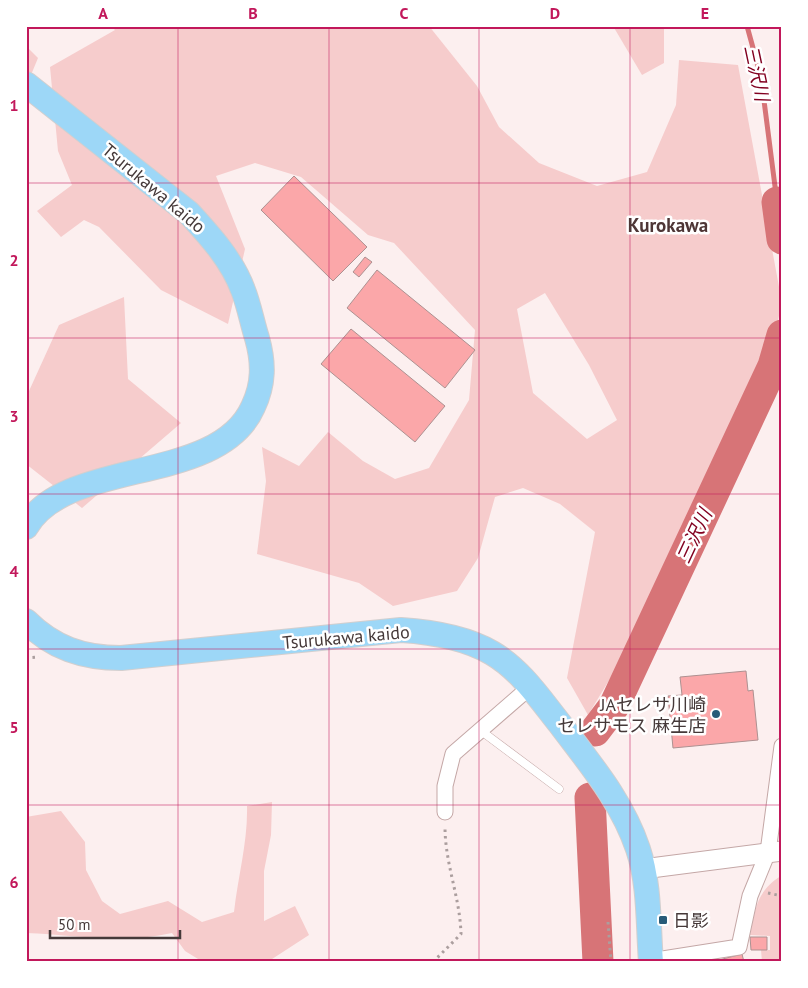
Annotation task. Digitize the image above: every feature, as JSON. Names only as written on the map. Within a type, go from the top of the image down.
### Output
[{"type":"main road","name":"Tsurukawa kaido","points":[[26,84],[189,213],[212,237],[230,263],[243,290],[263,366],[261,390],[250,415],[235,434],[208,450],[75,490],[50,502],[30,520],[26,527]]},
{"type":"main road","name":"Tsurukawa kaido","points":[[26,621],[49,641],[62,647],[100,658],[121,658],[401,630],[422,632],[469,642],[492,653],[513,669],[530,687],[601,777],[618,802],[629,825],[643,869],[650,961]]},
{"type":"street","points":[[445,812],[445,786],[453,754],[530,687]]},
{"type":"street","points":[[650,961],[739,947],[750,896],[775,852],[782,746]]},
{"type":"street","points":[[643,869],[775,852]]},
{"type":"lane","points":[[480,730],[559,789]]},
{"type":"path","points":[[433,962],[462,934],[458,902],[445,848],[445,812]]},
{"type":"path","points":[[608,922],[611,962]]},
{"type":"shaded area","points":[[111,26],[429,26],[477,86],[499,127],[539,163],[597,186],[647,172],[676,105],[679,60],[738,65],[782,303],[747,453],[588,715],[567,678],[595,532],[560,504],[523,488],[495,497],[478,558],[457,591],[393,606],[359,583],[257,554],[266,481],[262,447],[299,466],[328,432],[363,461],[395,479],[429,468],[469,400],[475,330],[394,243],[368,235],[301,177],[255,163],[216,176],[245,249],[228,324],[161,290],[99,227],[84,220],[61,237],[37,211],[72,185],[58,151],[50,67],[115,30]],"holes":[[[545,293],[589,365],[617,420],[587,439],[533,393],[517,309]]]},
{"type":"shaded area","points":[[613,26],[664,26],[664,63],[642,75]]},
{"type":"shaded area","points":[[26,46],[38,58],[26,87]]},
{"type":"shaded area","points":[[124,297],[128,379],[181,423],[82,508],[26,464],[26,392],[29,391],[59,325]]},
{"type":"shaded area","points":[[272,802],[271,835],[264,871],[264,921],[295,906],[309,935],[269,961],[203,962],[185,951],[172,933],[136,938],[99,938],[26,933],[26,817],[61,811],[85,842],[86,870],[102,901],[120,914],[168,901],[202,922],[234,912],[244,845],[247,806]]},
{"type":"shaded area","points":[[782,875],[782,962],[762,962],[761,950],[770,950],[770,936],[750,935],[754,916],[762,894],[773,881]]},
{"type":"building","points":[[294,176],[367,247],[333,281],[261,210]]},
{"type":"building","points":[[365,257],[372,262],[359,277],[353,272]]},
{"type":"building","points":[[377,270],[475,350],[445,388],[347,308]]},
{"type":"building","points":[[351,329],[445,406],[415,442],[321,364]]},
{"type":"building","points":[[746,671],[748,691],[753,690],[758,740],[673,748],[668,696],[682,695],[680,677]]},
{"type":"building","points":[[750,937],[767,937],[767,950],[751,950]]},
{"type":"building","points":[[742,954],[744,962],[711,962]]},
{"type":"waterway","name":"三沢川","points":[[747,26],[761,77],[777,202]]},
{"type":"waterway","name":"三沢川","points":[[777,202],[782,239]]},
{"type":"waterway","name":"三沢川","points":[[595,731],[614,706],[773,366],[782,335]]},
{"type":"waterway","name":"三沢川","points":[[590,798],[598,962]]},
{"type":"place","name":"JAセレサ川崎 セレサモス 麻生店","points":[[716,714]]},
{"type":"place","name":"日影","points":[[663,920]]},
{"type":"district","name":"Kurokawa","points":[[668,225]]}]
